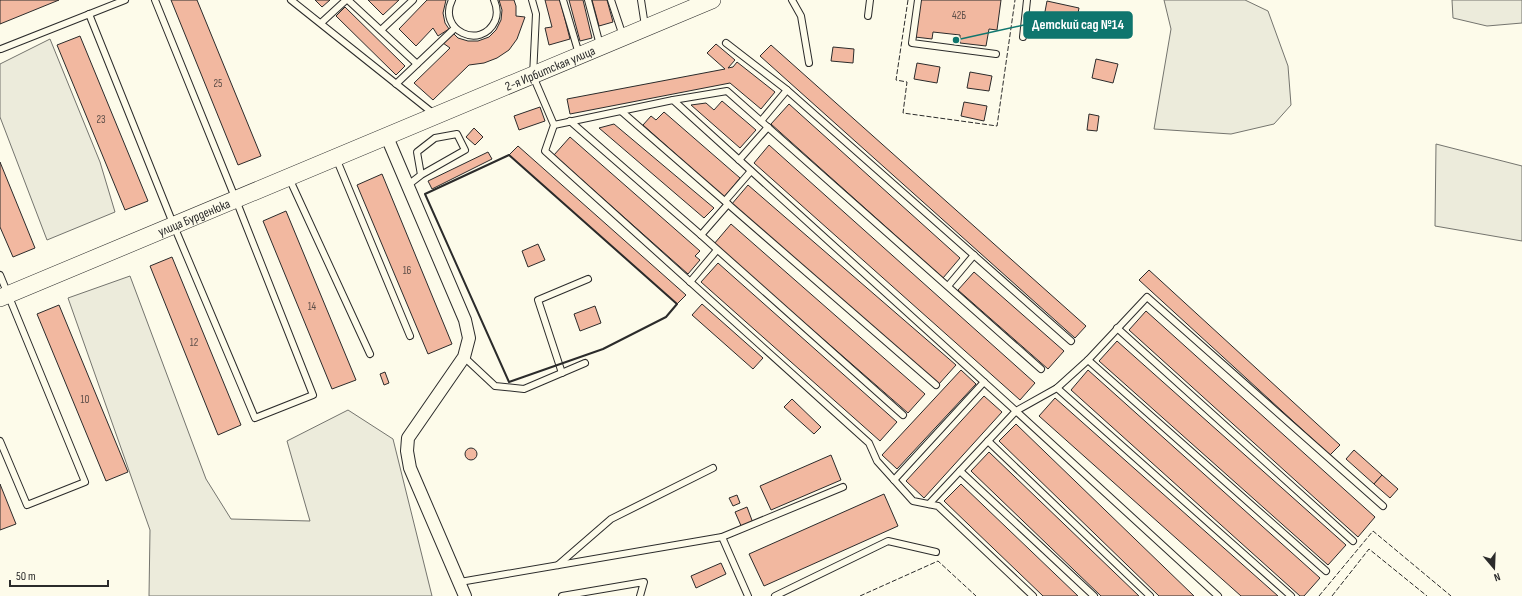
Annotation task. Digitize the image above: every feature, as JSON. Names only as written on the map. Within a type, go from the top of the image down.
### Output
[{"type":"street","name":"2-я Ирбитская улица","points":[[387,136],[712,0]]},
{"type":"street","name":"улица Бурденюка","points":[[4,297],[387,136]]},
{"type":"street","points":[[387,136],[464,320],[469,338],[464,358],[408,438],[407,451],[410,468],[465,596]]},
{"type":"lane","points":[[0,49],[125,0]]},
{"type":"lane","points":[[88,14],[174,226],[255,418],[314,395],[155,0]]},
{"type":"lane","points":[[291,0],[436,116]]},
{"type":"lane","points":[[321,24],[347,0],[417,64]]},
{"type":"lane","points":[[381,30],[413,0]]},
{"type":"lane","points":[[452,0],[449,6],[448,14],[451,22],[462,34],[471,36],[479,35],[487,31],[493,25],[496,18],[497,9],[494,0]]},
{"type":"lane","points":[[532,0],[536,14],[532,76],[554,125],[545,151],[869,443],[877,461],[913,501],[938,506],[1033,596]]},
{"type":"lane","points":[[563,0],[579,56]]},
{"type":"lane","points":[[588,0],[601,47]]},
{"type":"lane","points":[[611,0],[623,37]]},
{"type":"lane","points":[[641,0],[646,28]]},
{"type":"lane","points":[[792,0],[801,16],[809,63]]},
{"type":"lane","points":[[868,16],[870,0]]},
{"type":"lane","points":[[918,0],[912,43],[996,54]]},
{"type":"lane","points":[[1023,37],[1027,0]]},
{"type":"lane","points":[[396,84],[455,28]]},
{"type":"lane","points":[[726,43],[787,90],[1071,341]]},
{"type":"lane","points":[[761,121],[787,90]]},
{"type":"lane","points":[[554,125],[673,100],[727,91],[1041,369]]},
{"type":"lane","points":[[673,100],[1218,596]]},
{"type":"lane","points":[[621,111],[936,385]]},
{"type":"lane","points":[[570,121],[718,250],[903,415]]},
{"type":"lane","points":[[739,160],[768,127]]},
{"type":"lane","points":[[408,185],[421,175],[465,150],[457,134],[435,138],[416,152],[421,175]]},
{"type":"lane","points":[[336,158],[410,336]]},
{"type":"lane","points":[[701,235],[751,171]]},
{"type":"lane","points":[[289,178],[370,354]]},
{"type":"lane","points":[[690,282],[718,250]]},
{"type":"lane","points":[[948,286],[974,255]]},
{"type":"lane","points":[[0,275],[4,297],[85,482],[27,505],[0,441]]},
{"type":"lane","points":[[562,373],[538,300],[588,279]]},
{"type":"lane","points":[[929,504],[1016,411],[1057,388],[1088,360],[1147,297],[1383,506]]},
{"type":"lane","points":[[1117,328],[1353,541]]},
{"type":"lane","points":[[464,358],[494,386],[524,388],[585,363]]},
{"type":"lane","points":[[1088,360],[1326,571]]},
{"type":"lane","points":[[894,480],[984,382]]},
{"type":"lane","points":[[1057,388],[1291,596]]},
{"type":"lane","points":[[988,441],[1150,596]]},
{"type":"lane","points":[[557,566],[611,519],[713,468]]},
{"type":"lane","points":[[960,471],[1094,596]]},
{"type":"lane","points":[[460,582],[722,537],[844,487]]},
{"type":"lane","points":[[722,537],[748,596]]},
{"type":"lane","points":[[775,596],[888,541],[936,552]]},
{"type":"lane","points":[[562,596],[644,582],[640,596]]},
{"type":"shaded area","points":[[1164,0],[1245,0],[1268,11],[1288,66],[1291,105],[1274,124],[1231,134],[1154,129],[1171,29]]},
{"type":"shaded area","points":[[1452,0],[1522,0],[1522,23],[1487,26],[1453,18]]},
{"type":"shaded area","points":[[50,39],[100,162],[115,212],[47,240],[0,117],[0,64]]},
{"type":"shaded area","points":[[1436,144],[1522,166],[1522,241],[1435,226]]},
{"type":"shaded area","points":[[130,276],[206,479],[231,519],[310,521],[287,441],[348,410],[393,439],[432,596],[149,596],[150,530],[68,298]]},
{"type":"building","points":[[0,0],[59,0],[0,24]]},
{"type":"building","points":[[171,0],[197,0],[261,156],[238,165]]},
{"type":"building","points":[[315,0],[330,0],[322,7]]},
{"type":"building","points":[[368,0],[399,0],[383,15]]},
{"type":"building","points":[[427,0],[446,0],[443,13],[445,23],[449,29],[438,36],[433,28],[416,46],[399,29]]},
{"type":"building","points":[[499,0],[514,0],[516,6],[516,16],[525,17],[517,39],[509,50],[497,58],[484,63],[469,65],[433,100],[414,83],[450,48],[443,43],[453,33],[458,38],[468,41],[478,41],[489,37],[496,30],[501,20],[502,10]]},
{"type":"building","points":[[545,0],[560,0],[570,39],[549,45],[545,28],[552,27]]},
{"type":"building","points":[[569,0],[583,0],[592,38],[580,41]]},
{"type":"building","points":[[592,0],[607,0],[613,22],[599,26]]},
{"type":"building","points":[[920,0],[1001,0],[997,30],[989,29],[986,46],[960,43],[960,35],[933,32],[932,39],[915,37]]},
{"type":"building","points":[[1047,1],[1079,8],[1075,28],[1043,22]]},
{"type":"building","points":[[345,7],[405,66],[396,75],[336,16]]},
{"type":"building","points":[[80,36],[148,201],[125,210],[57,45]]},
{"type":"building","points":[[716,44],[735,60],[728,68],[733,67],[737,62],[775,92],[761,109],[730,83],[570,114],[567,99],[725,69],[707,53]]},
{"type":"building","points":[[771,45],[1086,326],[1075,338],[760,56]]},
{"type":"building","points":[[833,47],[854,49],[853,63],[831,61]]},
{"type":"building","points":[[1096,59],[1118,64],[1113,83],[1092,78]]},
{"type":"building","points":[[917,63],[940,67],[937,83],[914,79]]},
{"type":"building","points":[[970,72],[992,76],[989,91],[967,88]]},
{"type":"building","points":[[722,101],[756,130],[740,148],[691,105],[706,103],[714,110]]},
{"type":"building","points":[[964,102],[987,106],[984,121],[961,116]]},
{"type":"building","points":[[789,104],[960,258],[943,278],[771,124]]},
{"type":"building","points":[[540,107],[545,121],[519,130],[514,116]]},
{"type":"building","points":[[664,112],[740,178],[724,197],[643,125],[651,116],[656,120]]},
{"type":"building","points":[[1089,114],[1099,116],[1097,131],[1087,130]]},
{"type":"building","points":[[614,124],[714,208],[704,218],[599,128]]},
{"type":"building","points":[[474,128],[483,137],[475,145],[466,137]]},
{"type":"building","points":[[570,137],[700,251],[695,256],[700,260],[688,274],[554,155]]},
{"type":"building","points":[[769,145],[1035,383],[1020,400],[754,163]]},
{"type":"building","points":[[518,146],[686,295],[677,304],[509,155]]},
{"type":"building","points":[[488,152],[492,159],[432,189],[428,181]]},
{"type":"building","points":[[0,162],[35,248],[13,257],[0,227]]},
{"type":"building","points":[[382,174],[452,344],[428,354],[357,185]]},
{"type":"building","points":[[748,185],[956,365],[939,384],[731,205]]},
{"type":"building","points":[[286,211],[356,380],[332,389],[263,221]]},
{"type":"building","points":[[731,224],[925,394],[908,413],[714,244]]},
{"type":"building","points":[[538,244],[545,260],[528,267],[522,251]]},
{"type":"building","points":[[172,257],[241,425],[218,435],[150,266]]},
{"type":"building","points":[[718,263],[897,422],[880,441],[701,282]]},
{"type":"building","points":[[1149,270],[1340,445],[1330,455],[1139,280]]},
{"type":"building","points":[[974,272],[1064,351],[1048,369],[958,290]]},
{"type":"building","points":[[702,304],[763,358],[753,369],[692,315]]},
{"type":"building","points":[[59,305],[128,472],[106,481],[37,314]]},
{"type":"building","points":[[595,306],[601,323],[580,331],[574,314]]},
{"type":"building","points":[[1146,311],[1375,517],[1358,537],[1129,330]]},
{"type":"building","points":[[1117,341],[1346,545],[1328,565],[1099,361]]},
{"type":"building","points":[[961,370],[976,384],[897,469],[882,455]]},
{"type":"building","points":[[1088,370],[1320,578],[1304,596],[1300,596],[1071,390]]},
{"type":"building","points":[[385,372],[389,383],[384,385],[380,374]]},
{"type":"building","points":[[984,396],[1002,412],[924,498],[906,481]]},
{"type":"building","points":[[1055,398],[1278,596],[1241,596],[1039,416]]},
{"type":"building","points":[[792,399],[821,427],[814,434],[784,407]]},
{"type":"building","points":[[1016,424],[1194,596],[1159,596],[999,441]]},
{"type":"building","points":[[471,448],[475,450],[477,454],[475,458],[471,460],[467,458],[465,454],[467,450]]},
{"type":"building","points":[[1354,450],[1382,475],[1374,484],[1346,459]]},
{"type":"building","points":[[989,452],[1139,596],[1101,596],[971,471]]},
{"type":"building","points":[[831,455],[841,480],[771,510],[760,486]]},
{"type":"building","points":[[1382,475],[1398,489],[1390,498],[1374,484]]},
{"type":"building","points":[[0,484],[16,524],[0,530]]},
{"type":"building","points":[[961,484],[1078,596],[1043,596],[944,501]]},
{"type":"building","points":[[884,494],[898,526],[764,586],[749,554]]},
{"type":"building","points":[[737,495],[740,503],[733,506],[729,498]]},
{"type":"building","points":[[747,507],[753,523],[742,528],[735,512]]},
{"type":"building","points":[[721,563],[726,574],[696,588],[691,576]]},
{"type":"fence","points":[[908,0],[896,80],[907,82],[903,113],[997,126],[1015,0]]},
{"type":"fence","points":[[1319,596],[1373,531],[1451,596]]},
{"type":"fence","points":[[1332,596],[1369,549],[1427,596]]},
{"type":"fence","points":[[860,596],[938,561],[976,596]]},
{"type":"wall","points":[[509,155],[677,304],[666,317],[603,349],[509,382],[425,194],[509,155]]},
{"type":"place","name":"Детский сад №14","points":[[956,40]]}]
